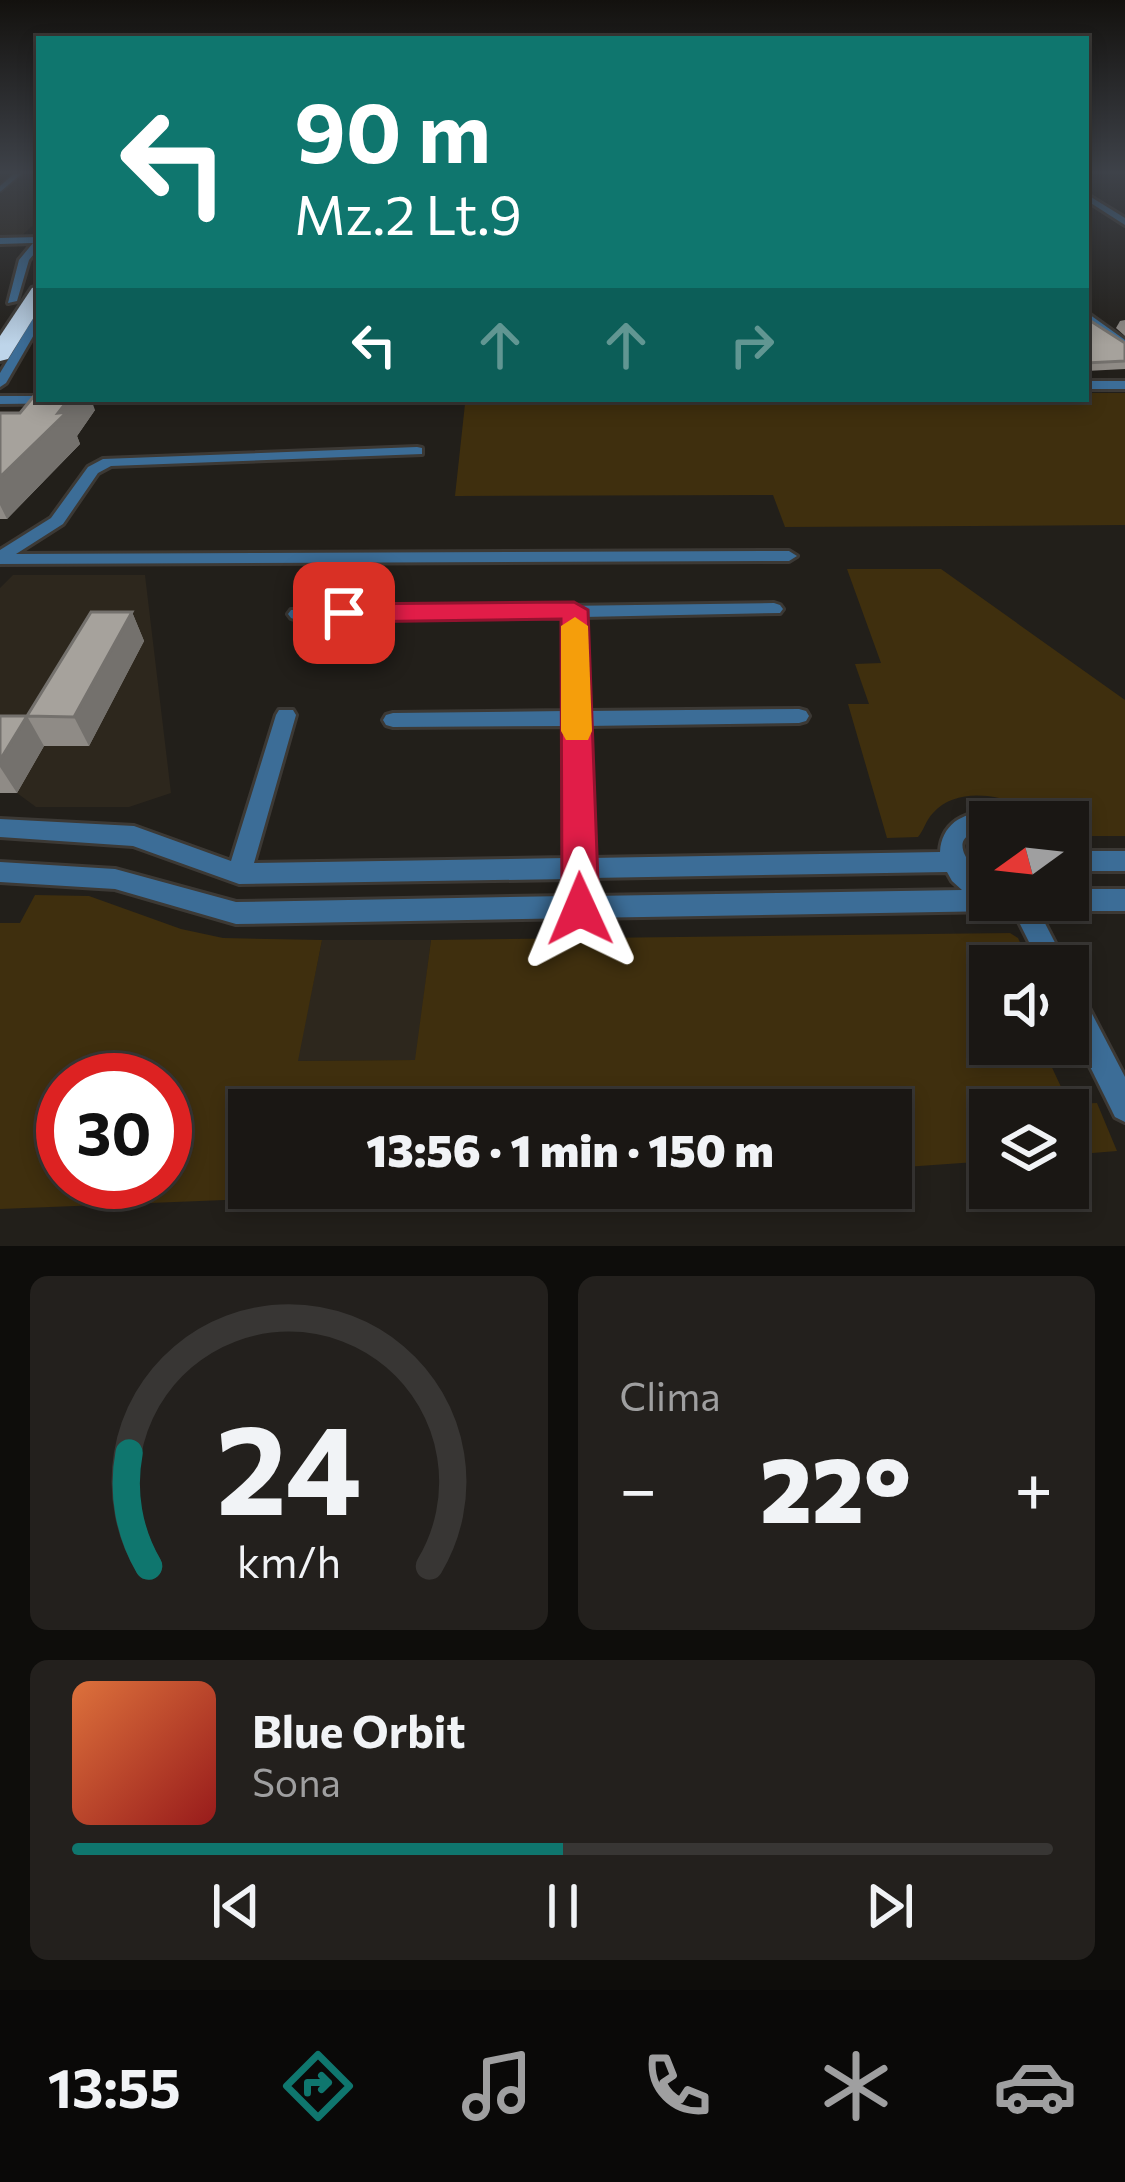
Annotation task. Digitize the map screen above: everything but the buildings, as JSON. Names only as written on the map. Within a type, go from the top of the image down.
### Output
[{"type":"highway","points":[[6,309],[36,265]]},
{"type":"highway","points":[[11,352],[36,298]]},
{"type":"street","points":[[0,241],[36,241]]},
{"type":"street","points":[[6,309],[24,260],[36,245]]},
{"type":"street","points":[[1089,317],[1125,346]]},
{"type":"street","points":[[0,383],[11,352],[36,321]]},
{"type":"street","points":[[1089,386],[1125,385]]},
{"type":"street","points":[[0,400],[36,400]]},
{"type":"street","points":[[0,558],[57,521],[93,470],[108,462],[417,451]]},
{"type":"street","points":[[0,558],[789,556]]},
{"type":"street","points":[[297,614],[774,608]]},
{"type":"street","points":[[574,610],[580,909]]},
{"type":"street","points":[[238,874],[286,715]]},
{"type":"street","points":[[393,720],[799,716]]},
{"type":"street","points":[[969,823],[958,829],[950,849],[953,862],[969,883]]},
{"type":"street","points":[[0,828],[134,836],[238,874],[953,862]]},
{"type":"street","points":[[1089,861],[1125,861]]},
{"type":"street","points":[[0,872],[115,878],[236,913],[969,901]]},
{"type":"street","points":[[1089,900],[1125,900]]},
{"type":"street","points":[[1089,1036],[1125,1107]]},
{"type":"shaded area","points":[[0,229],[29,229],[20,237],[0,237]]},
{"type":"shaded area","points":[[1089,393],[1125,393],[1125,525],[785,527],[773,495],[455,496],[465,404],[1089,402]]},
{"type":"shaded area","points":[[847,569],[941,569],[1125,700],[1125,836],[1089,836],[1089,801],[968,796],[943,804],[918,837],[887,838],[848,704],[869,704],[855,664],[881,663]]},
{"type":"shaded area","points":[[13,575],[145,575],[171,793],[129,807],[36,807],[17,793],[0,793],[0,588]]},
{"type":"shaded area","points":[[35,895],[89,896],[181,929],[223,938],[322,940],[298,1061],[415,1060],[431,940],[1010,933],[1021,945],[969,945],[969,1065],[1051,1065],[1062,1089],[969,1089],[969,1162],[912,1167],[912,1089],[228,1089],[228,1200],[192,1201],[192,1053],[36,1053],[36,1208],[0,1209],[0,923],[20,923]]},
{"type":"shaded area","points":[[322,940],[431,940],[416,1060],[297,1061]]},
{"type":"shaded area","points":[[1089,1103],[1097,1103],[1117,1151],[1089,1153]]},
{"type":"slow traffic","points":[[575,626],[577,731]]},
{"type":"route","points":[[344,613],[574,610],[580,909]]}]
